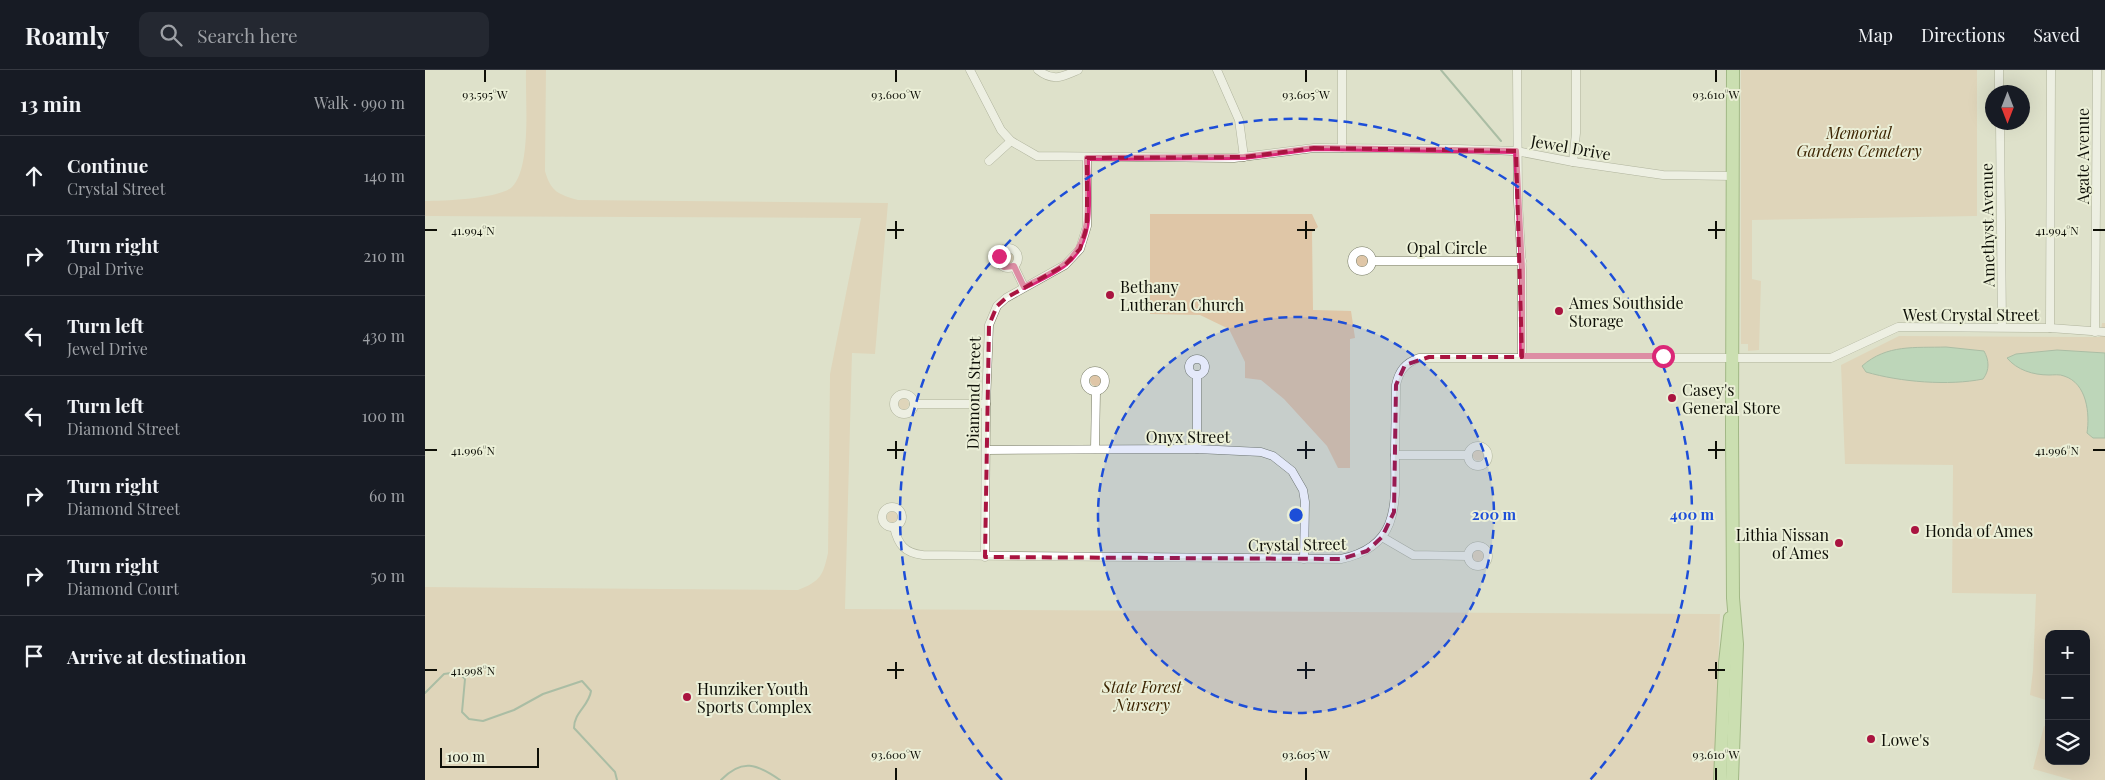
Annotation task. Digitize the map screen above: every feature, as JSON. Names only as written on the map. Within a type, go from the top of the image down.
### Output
[{"type":"main road","points":[[1732,780],[1737,644],[1733,598],[1733,70]]},
{"type":"main road","points":[[1720,780],[1725,663],[1733,598]]},
{"type":"street","name":"Jewel Drive","points":[[970,70],[1001,130],[1011,141],[1037,156],[1087,158],[1244,157],[1314,148],[1516,151],[1573,162],[1663,175],[1733,176]]},
{"type":"street","points":[[1038,70],[1046,76],[1055,79],[1078,70]]},
{"type":"street","points":[[1217,70],[1239,120],[1244,157]]},
{"type":"street","points":[[1342,70],[1342,148]]},
{"type":"street","points":[[1517,70],[1516,151],[1522,261],[1522,356]]},
{"type":"street","points":[[1573,162],[1577,133],[1576,70]]},
{"type":"street","points":[[1999,70],[1999,85]]},
{"type":"street","points":[[2050,328],[2051,70]]},
{"type":"street","name":"Agate Avenue","points":[[2095,332],[2097,70]]},
{"type":"street","name":"Amethyst Avenue","points":[[2000,130],[2002,327]]},
{"type":"street","points":[[989,161],[1011,141]]},
{"type":"street","name":"Diamond Street","points":[[985,556],[986,404],[989,325],[997,306],[1024,287],[1065,265],[1080,249],[1087,226],[1087,158]]},
{"type":"street","name":"Opal Circle","points":[[1372,261],[1522,261]]},
{"type":"street","points":[[1014,266],[1024,287]]},
{"type":"street","name":"West Crystal Street","points":[[1733,357],[1831,358],[1898,327],[2050,328],[2105,332]]},
{"type":"street","name":"Crystal Street","points":[[894,527],[899,544],[907,552],[914,554],[1341,559],[1367,551],[1383,537],[1394,512],[1396,385],[1400,372],[1405,365],[1419,358],[1429,357],[1733,357]]},
{"type":"street","points":[[1197,376],[1197,449]]},
{"type":"street","points":[[1095,449],[1096,391]]},
{"type":"street","points":[[914,404],[986,404]]},
{"type":"street","name":"Onyx Street","points":[[986,450],[1197,449],[1261,452],[1273,456],[1292,471],[1303,490],[1305,502],[1304,559]]},
{"type":"street","points":[[1395,454],[1468,455]]},
{"type":"street","points":[[1383,537],[1413,555],[1468,556]]},
{"type":"highlighted area","points":[[1314,148],[1516,151],[1522,357],[1429,357],[1405,365],[1396,385],[1394,512],[1382,537],[1367,551],[1341,559],[985,557],[989,325],[997,306],[1006,298],[1065,265],[1080,249],[1087,226],[1087,158],[1244,157]]},
{"type":"green space","name":"State Forest Nursery","points":[[526,70],[546,70],[545,171],[553,188],[565,196],[578,200],[888,203],[875,354],[852,353],[845,609],[1720,614],[1714,780],[425,780],[425,587],[798,590],[812,584],[820,576],[828,553],[830,374],[861,218],[425,216],[425,201],[484,197],[512,187],[518,177],[525,149]]},
{"type":"green space","name":"Memorial Gardens Cemetery","points":[[1741,70],[1977,70],[1977,216],[1752,220],[1752,279],[1761,281],[1759,350],[1748,351],[1748,344],[1741,344]]},
{"type":"green space","points":[[1150,214],[1312,214],[1318,227],[1312,232],[1313,310],[1351,311],[1355,338],[1350,339],[1350,468],[1338,468],[1327,446],[1284,399],[1261,380],[1245,378],[1245,362],[1229,329],[1200,315],[1150,314]]},
{"type":"green space","points":[[1009,252],[1015,258],[1009,264],[1003,258]]},
{"type":"green space","points":[[1362,255],[1368,261],[1362,267],[1356,261]]},
{"type":"green space","points":[[2102,323],[2105,323],[2105,780],[2072,780],[2033,769],[2044,726],[2045,765],[2090,765],[2090,630],[2045,630],[2045,700],[2030,695],[2033,670],[2036,594],[1952,593],[1953,465],[1845,464],[1841,365],[1899,336],[2100,337]]},
{"type":"green space","points":[[1096,374],[1102,380],[1096,386],[1090,380]]},
{"type":"green space","points":[[903,398],[909,404],[903,410],[897,404]]},
{"type":"green space","points":[[1478,449],[1484,455],[1478,461],[1472,455]]},
{"type":"green space","points":[[890,512],[894,512],[897,517],[896,521],[890,522],[887,519],[887,515]]},
{"type":"green space","points":[[1478,550],[1484,556],[1478,562],[1472,556]]},
{"type":"shaded area","points":[[1946,347],[1984,351],[1988,365],[1983,379],[1955,382],[1925,382],[1866,372],[1862,366],[1881,354],[1891,351]]},
{"type":"shaded area","points":[[2057,350],[2105,353],[2105,438],[2093,438],[2087,433],[2088,417],[2085,400],[2078,385],[2072,380],[2061,375],[2031,373],[2016,366],[2007,358],[2016,354]]},
{"type":"waterway","points":[[1441,70],[1501,141]]},
{"type":"waterway","points":[[425,693],[444,674],[458,672],[465,679],[462,712],[469,719],[483,721],[514,710],[543,694],[582,681],[591,691],[590,696],[576,718],[574,728],[615,772],[617,780]]},
{"type":"waterway","points":[[721,780],[736,768],[743,766],[757,767],[780,780]]},
{"type":"place","name":"Bethany Lutheran Church","points":[[1110,295]]},
{"type":"place","name":"Ames Southside Storage","points":[[1559,311]]},
{"type":"place","name":"Casey's General Store","points":[[1672,398]]},
{"type":"place","name":"Honda of Ames","points":[[1915,530]]},
{"type":"place","name":"Lithia Nissan of Ames","points":[[1839,543]]},
{"type":"place","name":"Hunziker Youth Sports Complex","points":[[687,697]]},
{"type":"place","name":"Lowe's","points":[[1871,739]]},
{"type":"route","points":[[999,256],[1000,263],[1004,267],[1011,268],[1014,266],[1024,287],[1065,265],[1073,257],[1080,249],[1087,226],[1087,158],[1244,157],[1314,148],[1516,151],[1522,269],[1522,356],[1663,356]]}]
